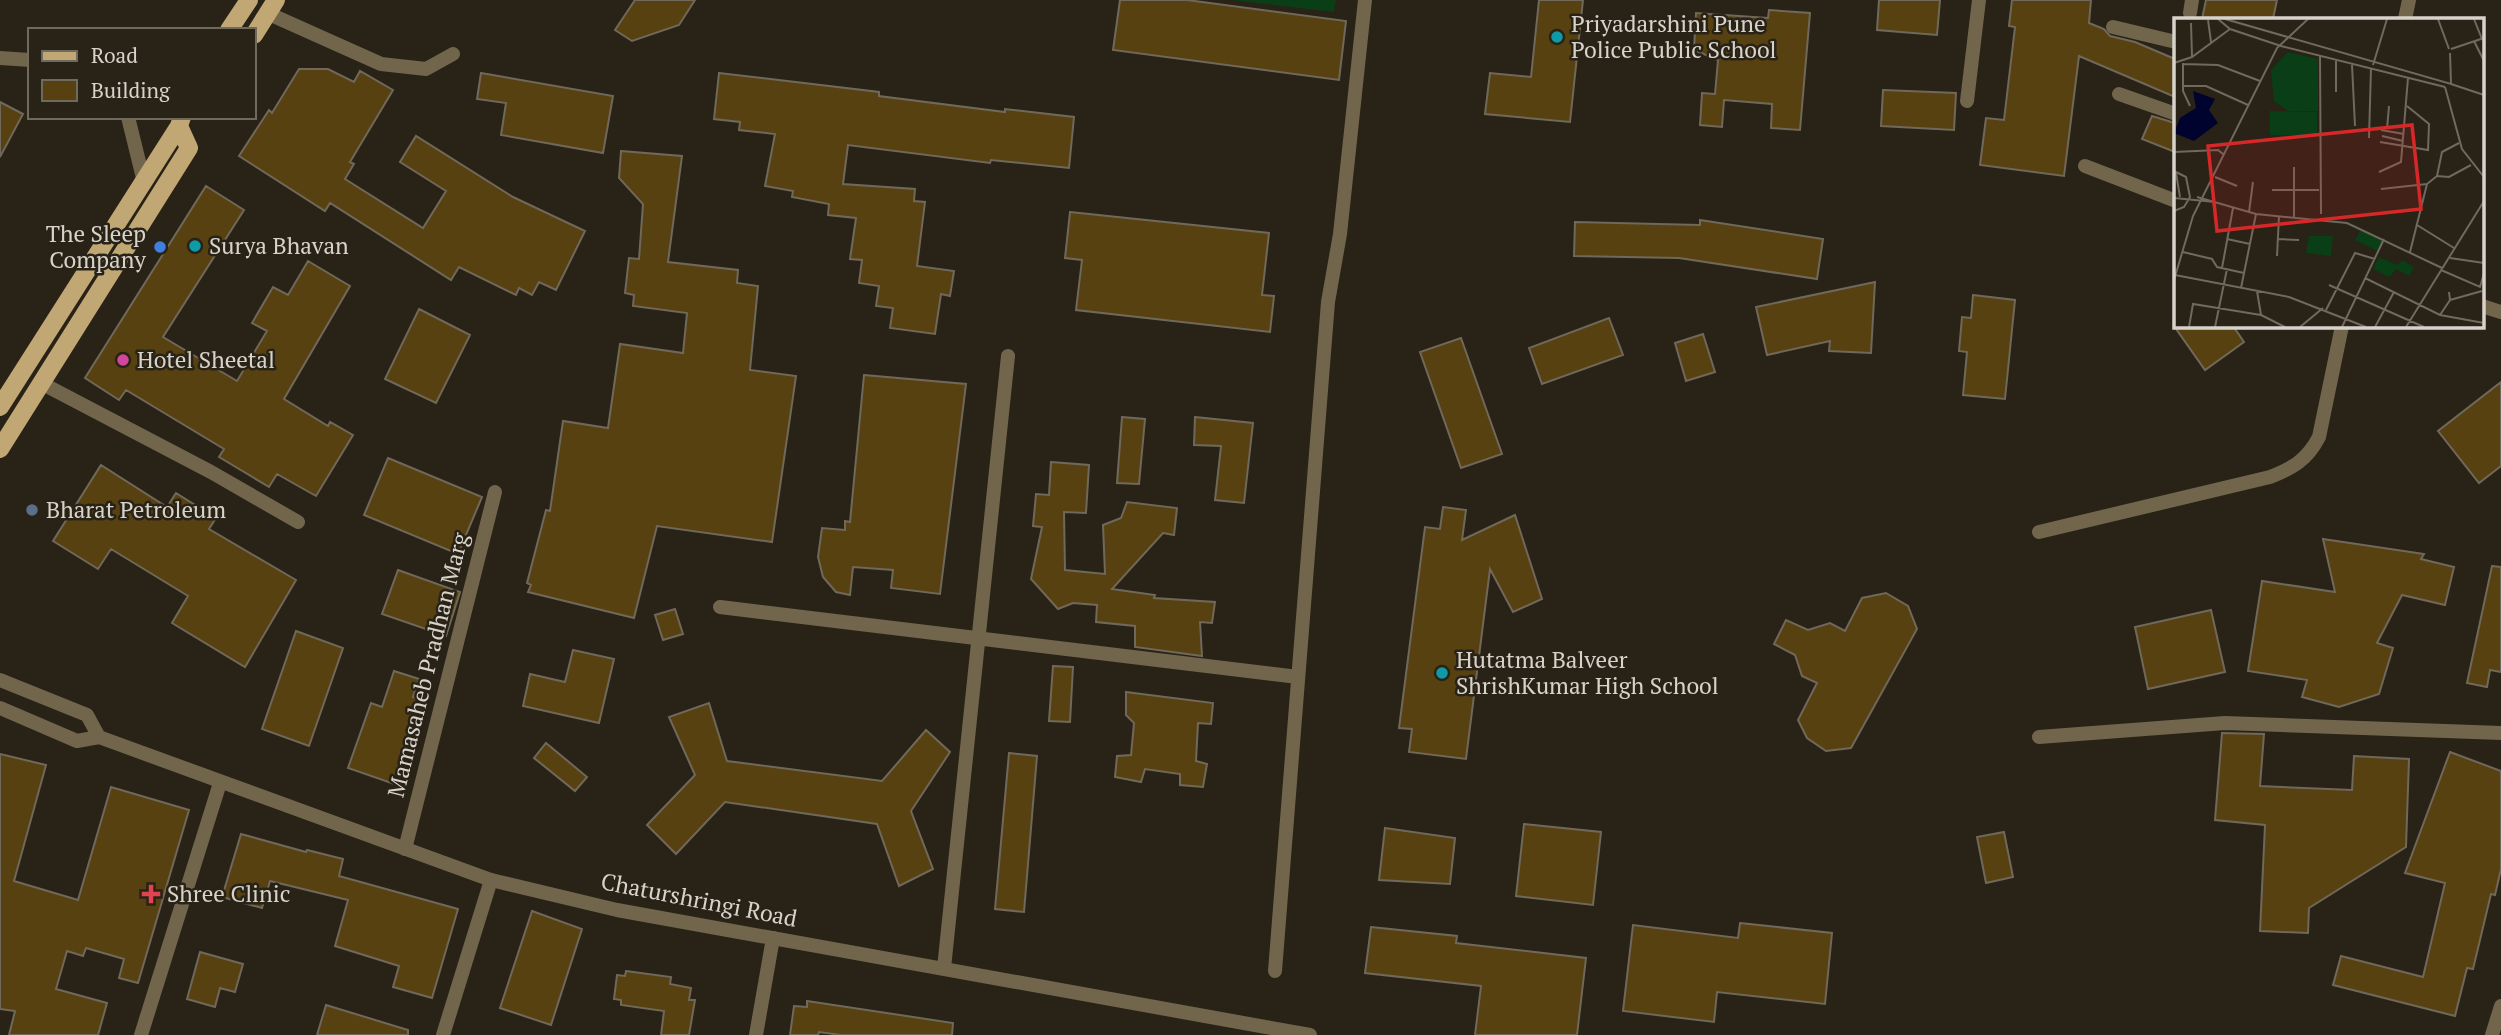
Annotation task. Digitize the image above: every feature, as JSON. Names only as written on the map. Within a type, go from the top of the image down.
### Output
[{"type":"main road","points":[[230,28],[249,0]]},
{"type":"main road","points":[[256,32],[272,6]]},
{"type":"main road","points":[[0,407],[181,120]]},
{"type":"main road","points":[[0,450],[189,148],[181,120]]},
{"type":"street","points":[[1275,971],[1328,302],[1340,233],[1365,0]]},
{"type":"street","points":[[1967,101],[1979,0]]},
{"type":"street","points":[[2405,18],[2409,0]]},
{"type":"street","points":[[272,6],[381,64],[426,69],[453,54]]},
{"type":"street","points":[[2113,27],[2174,42]]},
{"type":"street","points":[[0,58],[28,60]]},
{"type":"street","points":[[2119,94],[2174,114]]},
{"type":"street","points":[[128,119],[144,182]]},
{"type":"street","points":[[2085,166],[2174,201]]},
{"type":"street","points":[[2484,307],[2501,312]]},
{"type":"street","points":[[2039,532],[2270,477],[2295,467],[2311,454],[2319,437],[2342,327]]},
{"type":"street","points":[[943,968],[1008,356]]},
{"type":"street","points":[[43,384],[211,472],[298,522]]},
{"type":"street","name":"Mamasaheb Pradhan Marg","points":[[405,849],[495,492]]},
{"type":"street","points":[[720,607],[1298,677]]},
{"type":"street","name":"Chaturshringi Road","points":[[0,680],[86,715],[99,737]]},
{"type":"street","name":"Chaturshringi Road","points":[[0,708],[77,741],[99,737],[491,880],[617,910],[1310,1035]]},
{"type":"street","points":[[2039,737],[2225,723],[2501,733]]},
{"type":"street","points":[[141,1035],[219,783]]},
{"type":"street","points":[[443,1035],[491,880]]},
{"type":"street","points":[[756,1035],[773,938]]},
{"type":"street","points":[[2492,1035],[2501,1006]]},
{"type":"green space","points":[[1232,0],[1336,0],[1334,12]]},
{"type":"building","points":[[635,0],[695,0],[679,25],[632,41],[615,30]]},
{"type":"building","points":[[1120,0],[1187,0],[1346,21],[1339,80],[1113,50]]},
{"type":"building","name":"Priyadarshini Pune Police Public School","points":[[1539,0],[1583,0],[1570,122],[1485,114],[1490,73],[1531,77]]},
{"type":"building","points":[[1879,0],[1940,0],[1937,35],[1877,30]]},
{"type":"building","points":[[2012,0],[2091,0],[2089,23],[2104,29],[2110,36],[2135,42],[2174,59],[2174,97],[2079,56],[2064,176],[1980,165],[1986,118],[2004,120],[2015,27],[2009,26]]},
{"type":"building","points":[[2206,0],[2277,0],[2273,18],[2202,18]]},
{"type":"building","points":[[1769,10],[1810,13],[1800,130],[1771,128],[1772,104],[1724,100],[1722,127],[1700,125],[1702,93],[1715,94],[1718,60],[1694,50],[1696,13],[1768,18]]},
{"type":"building","points":[[299,69],[328,69],[354,82],[360,71],[393,90],[350,162],[354,164],[345,179],[423,228],[446,191],[400,162],[416,136],[513,197],[585,231],[556,290],[539,282],[532,295],[519,288],[516,295],[459,267],[451,280],[330,203],[325,211],[239,156],[269,110],[272,113]]},
{"type":"building","points":[[481,73],[613,96],[603,153],[501,135],[506,103],[477,99]]},
{"type":"building","points":[[719,73],[879,92],[879,96],[1005,112],[1005,109],[1074,117],[1069,168],[991,160],[990,163],[848,145],[843,184],[915,189],[914,201],[925,202],[917,266],[954,271],[950,296],[941,294],[935,334],[890,328],[893,308],[876,306],[879,286],[859,283],[862,260],[850,259],[856,218],[828,215],[829,204],[792,197],[793,191],[765,186],[775,134],[739,130],[740,122],[714,119]]},
{"type":"building","points":[[1883,90],[1956,93],[1954,130],[1881,126]]},
{"type":"building","points":[[0,102],[23,114],[0,157]]},
{"type":"building","points":[[2152,116],[2174,123],[2174,152],[2142,139]]},
{"type":"building","points":[[621,151],[682,156],[668,262],[738,270],[737,283],[758,286],[750,370],[796,376],[772,542],[657,526],[634,618],[528,592],[531,585],[527,583],[546,510],[550,511],[563,421],[608,428],[620,344],[683,353],[687,313],[633,306],[634,295],[625,293],[629,258],[639,259],[643,204],[619,178]]},
{"type":"building","points":[[206,186],[244,210],[163,337],[237,381],[267,331],[252,323],[273,287],[288,295],[308,261],[350,286],[284,399],[328,426],[330,422],[353,435],[316,496],[277,474],[269,487],[219,457],[224,449],[126,390],[119,400],[85,378]]},
{"type":"building","points":[[1070,212],[1269,233],[1262,295],[1274,296],[1270,332],[1076,310],[1082,260],[1065,258]]},
{"type":"building","points":[[1700,220],[1823,239],[1817,279],[1679,258],[1574,256],[1575,222],[1700,225]]},
{"type":"building","points":[[1875,282],[1871,353],[1829,351],[1830,341],[1767,355],[1756,307]]},
{"type":"building","points":[[1973,295],[2015,300],[2005,399],[1963,395],[1967,352],[1959,351],[1962,317],[1971,318]]},
{"type":"building","points":[[419,309],[470,335],[436,403],[385,379]]},
{"type":"building","points":[[1609,318],[1623,355],[1542,384],[1529,348]]},
{"type":"building","points":[[2175,327],[2234,327],[2244,342],[2205,370]]},
{"type":"building","points":[[1703,334],[1715,372],[1686,381],[1675,343]]},
{"type":"building","points":[[1461,338],[1502,454],[1461,468],[1420,352]]},
{"type":"building","points":[[864,375],[966,384],[940,594],[891,588],[893,570],[853,567],[850,595],[836,592],[823,577],[818,557],[822,528],[845,530],[845,521],[850,522]]},
{"type":"building","points":[[2501,382],[2501,466],[2479,483],[2438,431]]},
{"type":"building","points":[[1122,417],[1145,419],[1139,484],[1117,483]]},
{"type":"building","points":[[1195,417],[1253,423],[1244,503],[1215,500],[1221,446],[1194,445]]},
{"type":"building","points":[[388,458],[482,497],[458,554],[364,515]]},
{"type":"building","points":[[1051,462],[1089,465],[1086,513],[1064,512],[1065,570],[1105,574],[1103,525],[1121,518],[1127,502],[1177,508],[1174,535],[1163,533],[1112,589],[1155,595],[1154,598],[1215,602],[1212,623],[1200,622],[1202,656],[1135,647],[1135,626],[1096,622],[1097,605],[1073,603],[1058,609],[1031,579],[1042,527],[1033,526],[1036,494],[1049,495]]},
{"type":"building","points":[[101,465],[167,507],[176,493],[216,518],[209,529],[296,580],[245,667],[172,623],[188,596],[111,549],[98,569],[53,541]]},
{"type":"building","name":"Hutatma Balveer ShrishKumar High School","points":[[1443,507],[1466,510],[1462,540],[1515,515],[1542,599],[1513,612],[1490,569],[1466,759],[1409,752],[1412,729],[1399,728],[1425,527],[1440,529]]},
{"type":"building","points":[[2323,539],[2424,554],[2421,559],[2454,567],[2445,605],[2402,595],[2377,643],[2393,648],[2379,694],[2339,707],[2302,697],[2307,680],[2248,671],[2262,581],[2335,592]]},
{"type":"building","points":[[2492,566],[2501,567],[2501,672],[2490,670],[2487,687],[2467,683]]},
{"type":"building","points":[[398,570],[460,592],[446,636],[382,614]]},
{"type":"building","points":[[1886,593],[1908,606],[1917,629],[1851,748],[1826,751],[1807,738],[1798,720],[1817,683],[1802,676],[1795,655],[1774,644],[1786,620],[1808,630],[1830,623],[1845,631],[1862,598]]},
{"type":"building","points":[[675,609],[683,634],[663,640],[655,615]]},
{"type":"building","points":[[2211,610],[2225,672],[2148,689],[2135,627]]},
{"type":"building","points":[[296,631],[343,648],[309,746],[262,729]]},
{"type":"building","points":[[573,650],[614,659],[599,723],[523,706],[530,674],[565,682]]},
{"type":"building","points":[[1053,666],[1073,667],[1070,722],[1049,721]]},
{"type":"building","points":[[394,671],[419,679],[413,697],[426,702],[397,785],[348,768],[371,703],[382,707]]},
{"type":"building","points":[[1126,692],[1213,703],[1211,724],[1198,723],[1196,761],[1207,764],[1203,787],[1180,785],[1180,774],[1145,769],[1141,782],[1115,777],[1117,756],[1131,755],[1134,723],[1126,715]]},
{"type":"building","points":[[709,703],[727,761],[882,781],[926,730],[950,752],[911,811],[933,869],[899,886],[877,824],[725,802],[676,854],[647,825],[695,775],[669,717]]},
{"type":"building","points":[[2222,733],[2264,734],[2260,786],[2352,790],[2354,756],[2409,759],[2406,847],[2309,908],[2308,933],[2260,931],[2265,825],[2215,820]]},
{"type":"building","points":[[546,743],[587,777],[575,791],[534,758]]},
{"type":"building","points":[[2450,752],[2501,771],[2501,869],[2495,895],[2491,894],[2473,969],[2467,968],[2455,1016],[2333,985],[2341,956],[2423,977],[2445,883],[2405,873]]},
{"type":"building","points":[[1009,753],[1037,756],[1024,912],[995,909]]},
{"type":"building","points":[[0,754],[46,765],[14,881],[78,900],[111,787],[189,810],[138,983],[119,978],[124,959],[86,948],[83,956],[67,951],[56,989],[107,1003],[98,1035],[9,1035],[15,1011],[0,1009]]},
{"type":"building","points":[[1524,824],[1601,832],[1593,905],[1516,896]]},
{"type":"building","points":[[1385,828],[1455,838],[1450,884],[1379,880]]},
{"type":"building","points":[[2004,832],[2013,877],[1986,883],[1977,837]]},
{"type":"building","points":[[241,834],[343,859],[339,876],[458,909],[432,998],[393,987],[399,966],[335,946],[348,900],[270,881],[262,908],[222,897]]},
{"type":"building","points":[[532,911],[582,929],[551,1025],[500,1008]]},
{"type":"building","points":[[1740,923],[1832,933],[1825,1004],[1717,992],[1714,1022],[1623,1011],[1633,925],[1738,938]]},
{"type":"building","points":[[1371,927],[1457,936],[1456,943],[1586,958],[1577,1035],[1475,1035],[1481,986],[1365,973]]},
{"type":"building","points":[[200,952],[243,964],[235,992],[220,988],[215,1007],[187,999]]},
{"type":"building","points":[[626,971],[671,977],[670,984],[691,988],[689,1000],[695,1000],[689,1035],[661,1035],[664,1011],[621,1005],[621,1000],[614,999],[617,975],[625,976]]},
{"type":"building","points":[[807,1001],[953,1023],[952,1035],[841,1035],[819,1032],[818,1035],[790,1035],[794,1006],[807,1007]]},
{"type":"building","points":[[326,1005],[408,1030],[408,1035],[317,1035]]},
{"type":"place","name":"Priyadarshini Pune Police Public School","points":[[1557,37]]},
{"type":"place","name":"Surya Bhavan","points":[[195,246]]},
{"type":"place","name":"The Sleep Company","points":[[160,247]]},
{"type":"place","name":"Hotel Sheetal","points":[[123,360]]},
{"type":"place","name":"Bharat Petroleum","points":[[32,510]]},
{"type":"place","name":"Hutatma Balveer ShrishKumar High School","points":[[1442,673]]},
{"type":"place","name":"Shree Clinic","points":[[151,894]]}]
